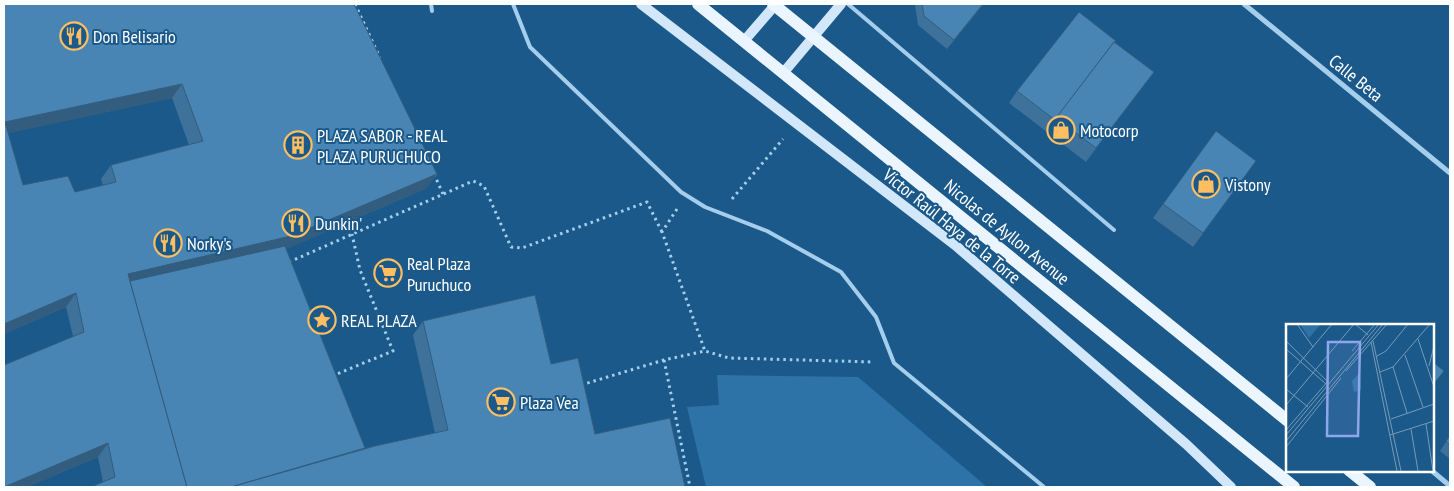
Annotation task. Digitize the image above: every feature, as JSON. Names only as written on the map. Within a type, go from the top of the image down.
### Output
[{"type":"main road","name":"Nicolas de Ayllon Avenue","points":[[698,4],[1294,487]]},
{"type":"main road","name":"Nicolas de Ayllon Avenue","points":[[774,4],[1286,418]]},
{"type":"main road","points":[[1350,471],[1370,487]]},
{"type":"street","name":"Víctor Raúl Haya de la Torre","points":[[641,4],[955,245],[1186,444],[1231,487]]},
{"type":"street","points":[[744,41],[774,4]]},
{"type":"street","points":[[784,72],[841,4]]},
{"type":"street","name":"Calle Beta","points":[[1244,4],[1450,173]]},
{"type":"street","points":[[1432,471],[1450,486]]},
{"type":"lane","points":[[431,4],[432,11]]},
{"type":"lane","points":[[513,4],[530,47],[681,192],[705,207],[767,231],[841,272],[876,317],[894,363],[1044,487]]},
{"type":"lane","points":[[848,4],[1114,230]]},
{"type":"path","points":[[355,4],[385,67]]},
{"type":"path","points":[[721,213],[796,123]]},
{"type":"path","points":[[431,167],[444,194]]},
{"type":"path","points":[[287,263],[473,181],[484,186],[511,248],[522,248],[641,202],[647,202],[662,232],[705,351]]},
{"type":"path","points":[[662,232],[676,213],[681,192]]},
{"type":"path","points":[[332,376],[393,350],[360,270],[352,234]]},
{"type":"path","points":[[571,388],[664,360],[705,351],[729,358],[894,363]]},
{"type":"path","points":[[664,360],[690,487]]},
{"type":"shaded area","points":[[717,375],[858,377],[987,487],[706,487],[687,407],[719,405]]},
{"type":"building","name":"PLAZA SABOR - REAL PLAZA PURUCHUCO","points":[[4,4],[354,4],[437,174],[291,236],[128,274],[187,487],[91,487],[115,477],[108,443],[4,487],[4,365],[84,332],[76,293],[4,324]],"holes":[[[182,84],[203,141],[111,165],[116,182],[75,192],[68,176],[23,185],[5,122]]]},
{"type":"building","points":[[922,4],[983,4],[954,40],[924,16]]},
{"type":"building","points":[[1079,12],[1116,41],[1055,120],[1017,91]]},
{"type":"building","points":[[1114,42],[1154,72],[1096,148],[1056,118]]},
{"type":"building","points":[[1216,131],[1256,161],[1203,233],[1163,204]]},
{"type":"building","points":[[285,246],[365,448],[231,487],[187,487],[130,281]]},
{"type":"building","points":[[535,295],[551,364],[578,358],[595,434],[670,418],[685,487],[231,487],[375,446],[448,430],[423,321]]},
{"type":"building","points":[[1434,363],[1444,371],[1434,384]]},
{"type":"building","points":[[1450,436],[1450,445],[1446,441]]},
{"type":"place","name":"Don Belisario","points":[[74,36]]},
{"type":"place","name":"Motocorp","points":[[1061,130]]},
{"type":"place","name":"PLAZA SABOR - REAL PLAZA PURUCHUCO","points":[[298,145]]},
{"type":"place","name":"Vistony","points":[[1206,184]]},
{"type":"place","name":"Dunkin'","points":[[296,223]]},
{"type":"place","name":"Norky's","points":[[168,243]]},
{"type":"place","name":"Real Plaza Puruchuco","points":[[388,273]]},
{"type":"place","name":"REAL PLAZA","points":[[322,320]]},
{"type":"place","name":"Plaza Vea","points":[[501,402]]}]
